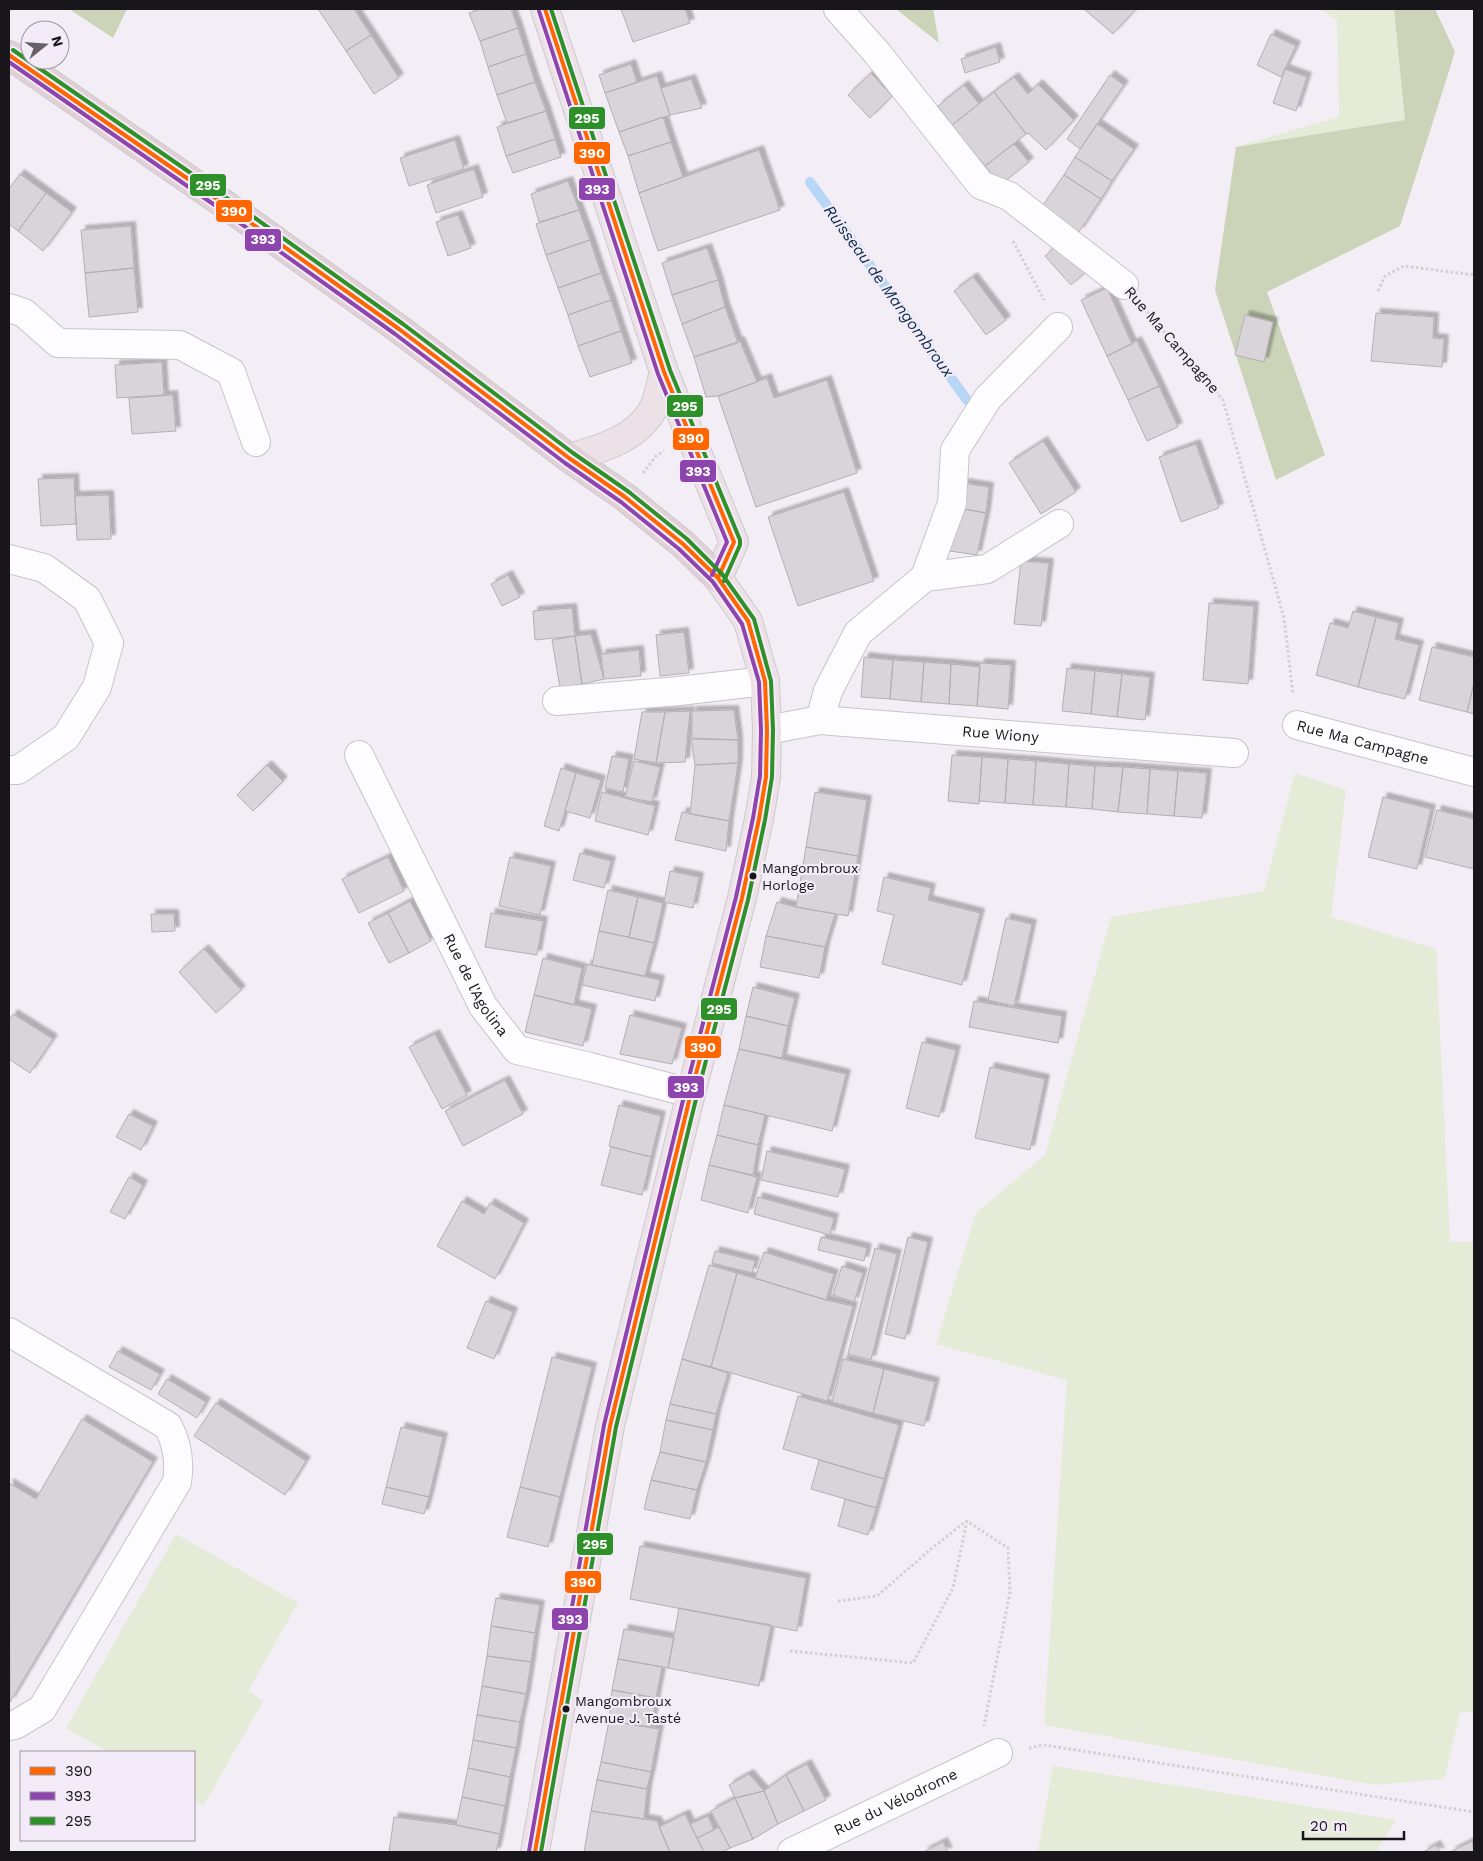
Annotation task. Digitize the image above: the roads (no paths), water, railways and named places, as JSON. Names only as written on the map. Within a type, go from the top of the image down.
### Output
[{"type":"highway","points":[[9,55],[230,208],[399,329],[569,458],[625,497],[683,544],[718,578]]},
{"type":"main road","points":[[535,1852],[610,1426],[691,1093],[742,898],[766,778],[767,730],[766,681],[748,622],[718,578],[734,542],[664,372],[545,9]]},
{"type":"main road","points":[[569,458],[613,443],[641,424],[655,405],[664,372]]},
{"type":"street","name":"Rue Ma Campagne","points":[[838,9],[877,53],[982,186],[1010,196],[1124,285]]},
{"type":"street","points":[[9,308],[24,313],[58,343],[180,344],[231,372],[256,442]]},
{"type":"street","points":[[820,720],[828,691],[858,633],[925,577],[952,503],[955,450],[988,398],[1058,327]]},
{"type":"street","points":[[925,577],[987,569],[1059,524]]},
{"type":"street","points":[[9,559],[44,568],[87,599],[108,643],[97,687],[66,737],[18,770],[9,770]]},
{"type":"street","points":[[557,702],[766,681]]},
{"type":"street","name":"Rue Wiony","points":[[767,730],[820,720],[1234,754]]},
{"type":"street","name":"Rue Ma Campagne","points":[[1297,725],[1474,772]]},
{"type":"street","name":"Rue de l'Agolina","points":[[359,755],[483,1006],[517,1050],[691,1093]]},
{"type":"street","points":[[9,1332],[168,1426],[173,1435],[179,1469],[177,1482],[42,1709],[15,1725],[9,1726]]},
{"type":"street","name":"Rue du Vélodrome","points":[[792,1852],[987,1758]]},
{"type":"waterway","name":"Ruisseau de Mangombroux","points":[[810,182],[967,400]]},
{"type":"place","name":"Mangombroux Horloge","points":[[753,876]]},
{"type":"place","name":"Mangombroux Avenue J. Tasté","points":[[566,1709]]}]
